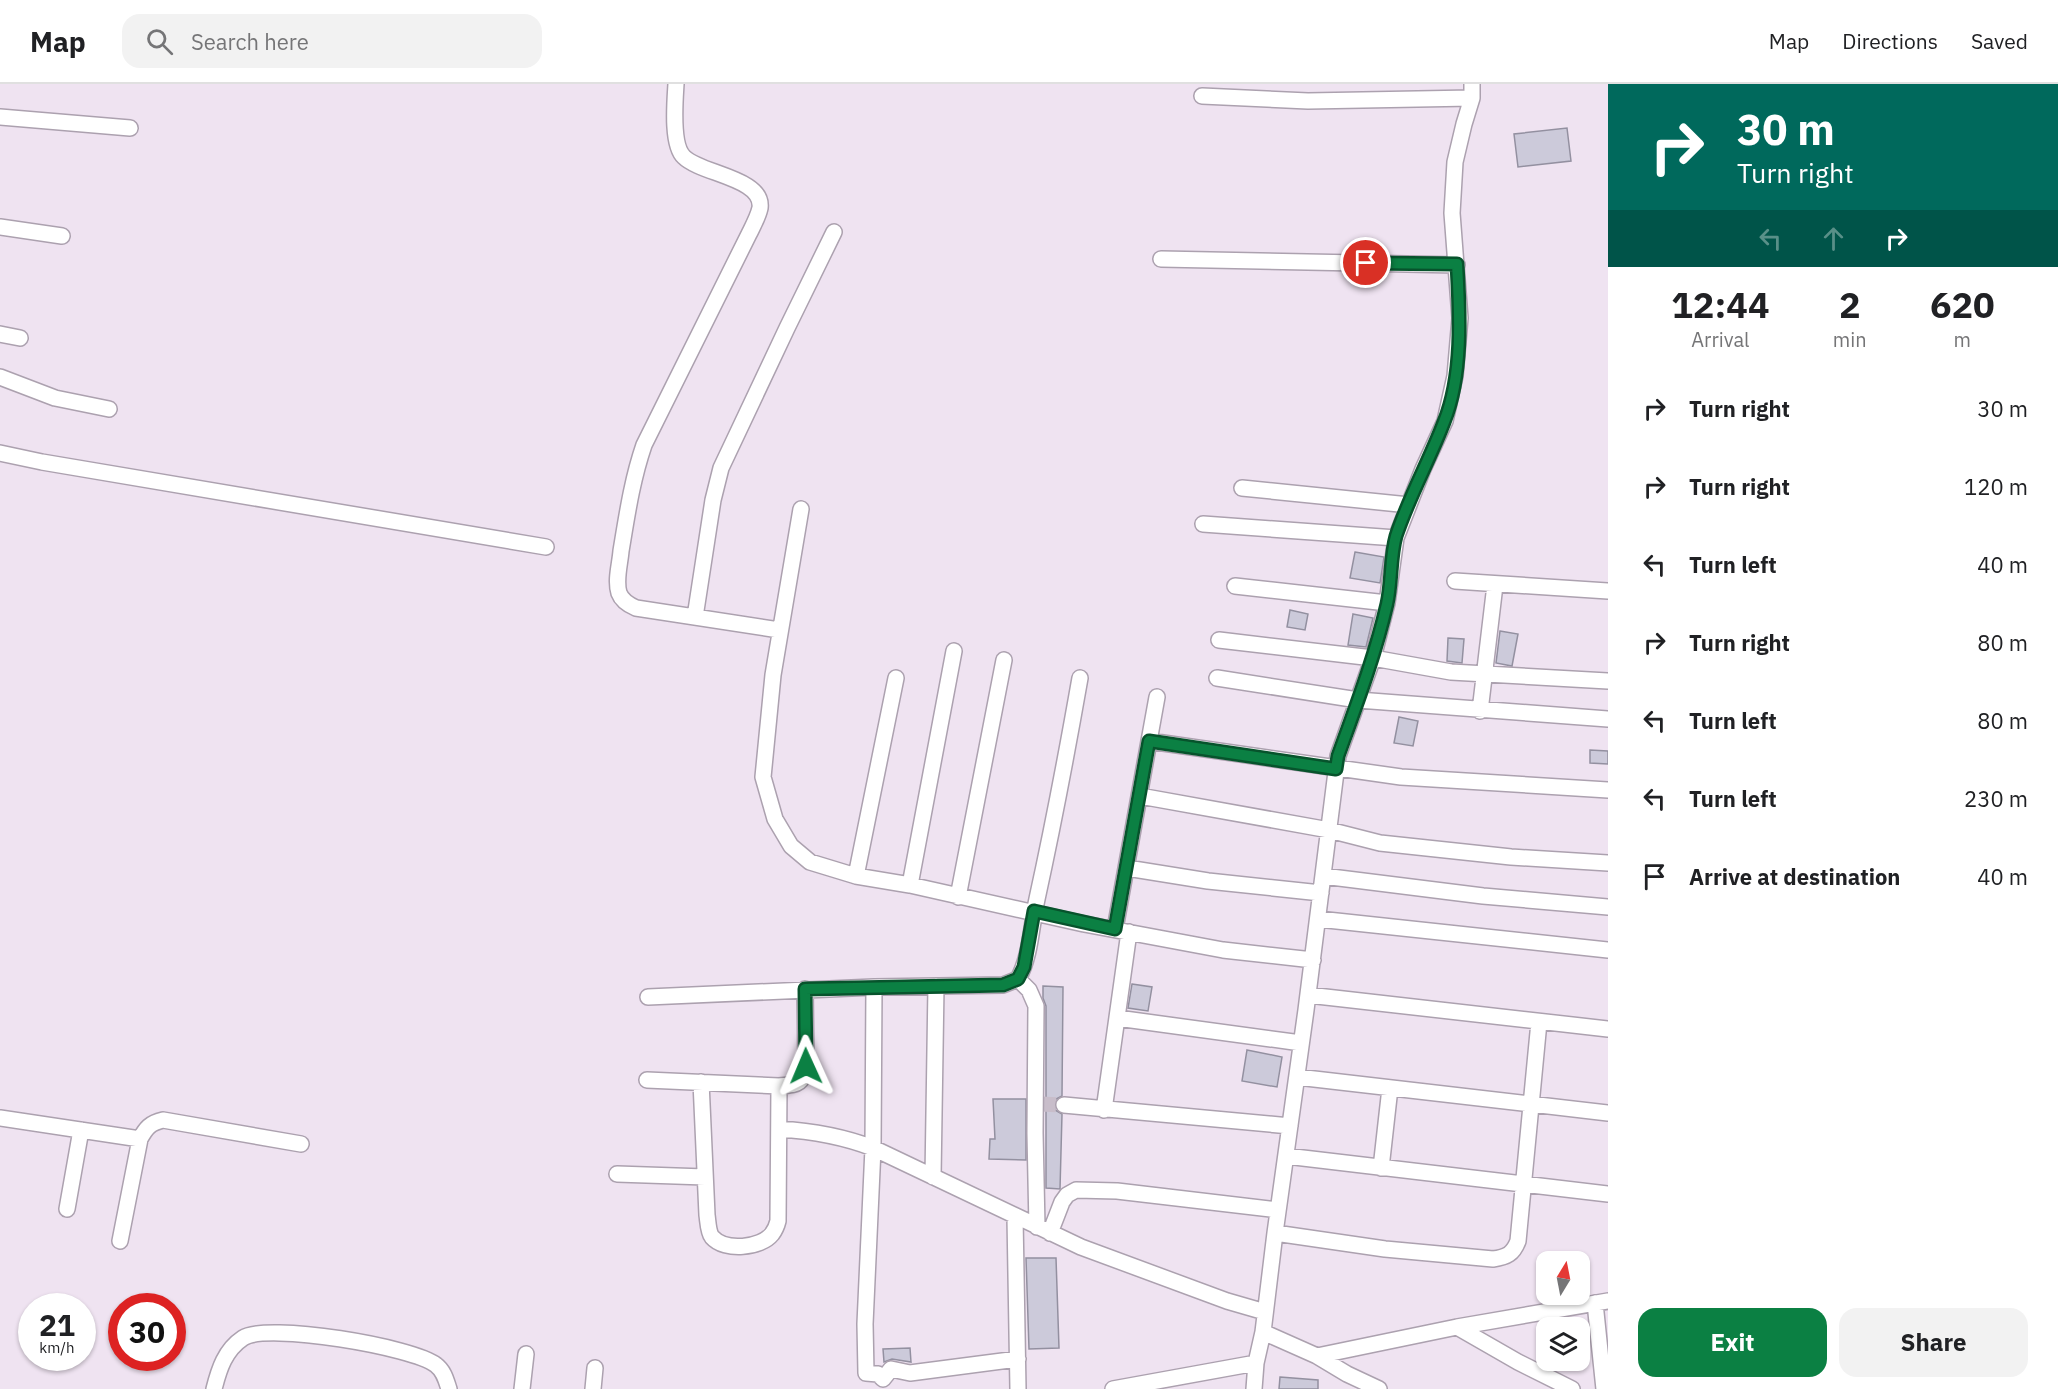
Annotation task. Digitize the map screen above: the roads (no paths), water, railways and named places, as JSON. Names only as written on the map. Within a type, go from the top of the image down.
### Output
[{"type":"street","points":[[676,84],[675,128],[682,156],[704,169],[753,189],[759,198],[760,209],[644,445],[629,496],[618,573],[619,593],[625,602],[636,608],[779,630]]},
{"type":"street","points":[[1202,96],[1308,101],[1382,91],[1472,91],[1455,162],[1452,213],[1460,318],[1455,376],[1445,421],[1396,538],[1387,603],[1373,658],[1338,756],[1313,960],[1254,1389]]},
{"type":"street","points":[[0,117],[130,128]]},
{"type":"street","points":[[0,227],[62,236]]},
{"type":"street","points":[[695,617],[713,500],[722,468],[777,347],[834,232]]},
{"type":"street","points":[[1161,259],[1457,264]]},
{"type":"street","points":[[0,334],[20,338]]},
{"type":"street","points":[[0,377],[55,398],[109,409]]},
{"type":"street","points":[[0,453],[546,547]]},
{"type":"street","points":[[1242,488],[1409,505]]},
{"type":"street","points":[[801,509],[772,675],[763,777],[775,819],[791,846],[810,862],[856,876],[910,885],[958,897],[1223,950],[1313,960]]},
{"type":"street","points":[[1203,524],[1396,538]]},
{"type":"street","points":[[1455,581],[1608,591]]},
{"type":"street","points":[[1480,711],[1495,585]]},
{"type":"street","points":[[1235,586],[1387,603]]},
{"type":"street","points":[[1219,640],[1373,658],[1451,672],[1608,681]]},
{"type":"street","points":[[910,885],[954,651]]},
{"type":"street","points":[[958,897],[1004,660]]},
{"type":"street","points":[[856,876],[896,678]]},
{"type":"street","points":[[648,997],[805,989],[1003,985],[1018,979],[1024,967],[1065,767],[1080,678]]},
{"type":"street","points":[[1217,678],[1358,700],[1608,719]]},
{"type":"street","points":[[1104,1110],[1117,1018],[1127,868],[1157,697]]},
{"type":"street","points":[[1149,741],[1401,777],[1608,790]]},
{"type":"street","points":[[1140,796],[1329,830],[1380,843],[1511,857],[1608,863]]},
{"type":"street","points":[[1127,868],[1208,881],[1321,893]]},
{"type":"street","points":[[1323,876],[1483,896],[1608,907]]},
{"type":"street","points":[[1318,920],[1608,950]]},
{"type":"street","points":[[1018,979],[1029,990],[1036,1006],[1043,1230]]},
{"type":"street","points":[[933,1177],[936,986]]},
{"type":"street","points":[[874,987],[873,1148],[865,1324],[866,1373],[878,1374],[883,1379],[891,1369],[910,1373],[1018,1359]]},
{"type":"street","points":[[647,1080],[778,1086],[797,1084],[803,1078],[806,1066],[805,989]]},
{"type":"street","points":[[1308,995],[1608,1029]]},
{"type":"street","points":[[1117,1018],[1301,1043]]},
{"type":"street","points":[[1275,1233],[1385,1250],[1493,1259],[1505,1258],[1514,1252],[1518,1241],[1524,1186],[1539,1022]]},
{"type":"street","points":[[1297,1077],[1608,1113]]},
{"type":"street","points":[[701,1082],[706,1215],[711,1236],[722,1245],[743,1246],[762,1242],[773,1233],[778,1221],[778,1086]]},
{"type":"street","points":[[1380,1168],[1390,1088]]},
{"type":"street","points":[[1064,1106],[1290,1126]]},
{"type":"street","points":[[0,1118],[140,1139]]},
{"type":"street","points":[[120,1241],[140,1139],[146,1128],[153,1122],[163,1120],[301,1144]]},
{"type":"street","points":[[779,1129],[830,1134],[873,1148],[1080,1247],[1227,1301],[1265,1312]]},
{"type":"street","points":[[67,1209],[81,1130]]},
{"type":"street","points":[[1286,1156],[1524,1186],[1608,1194]]},
{"type":"street","points":[[617,1174],[705,1177]]},
{"type":"street","points":[[1043,1230],[1067,1195],[1076,1190],[1117,1191],[1278,1210]]},
{"type":"street","points":[[1015,1217],[1018,1389]]},
{"type":"street","points":[[1317,1356],[1457,1327],[1602,1302],[1604,1389]]},
{"type":"street","points":[[1457,1327],[1518,1362],[1572,1389]]},
{"type":"street","points":[[1263,1332],[1317,1356],[1347,1382],[1379,1389]]},
{"type":"street","points":[[214,1389],[227,1353],[245,1336],[271,1333],[348,1339],[376,1344],[434,1363],[443,1372],[449,1389]]},
{"type":"street","points":[[522,1389],[526,1354]]},
{"type":"street","points":[[1113,1389],[1256,1364]]},
{"type":"street","points":[[593,1389],[595,1368]]},
{"type":"tunnel","points":[[1041,1104],[1064,1105]]}]
